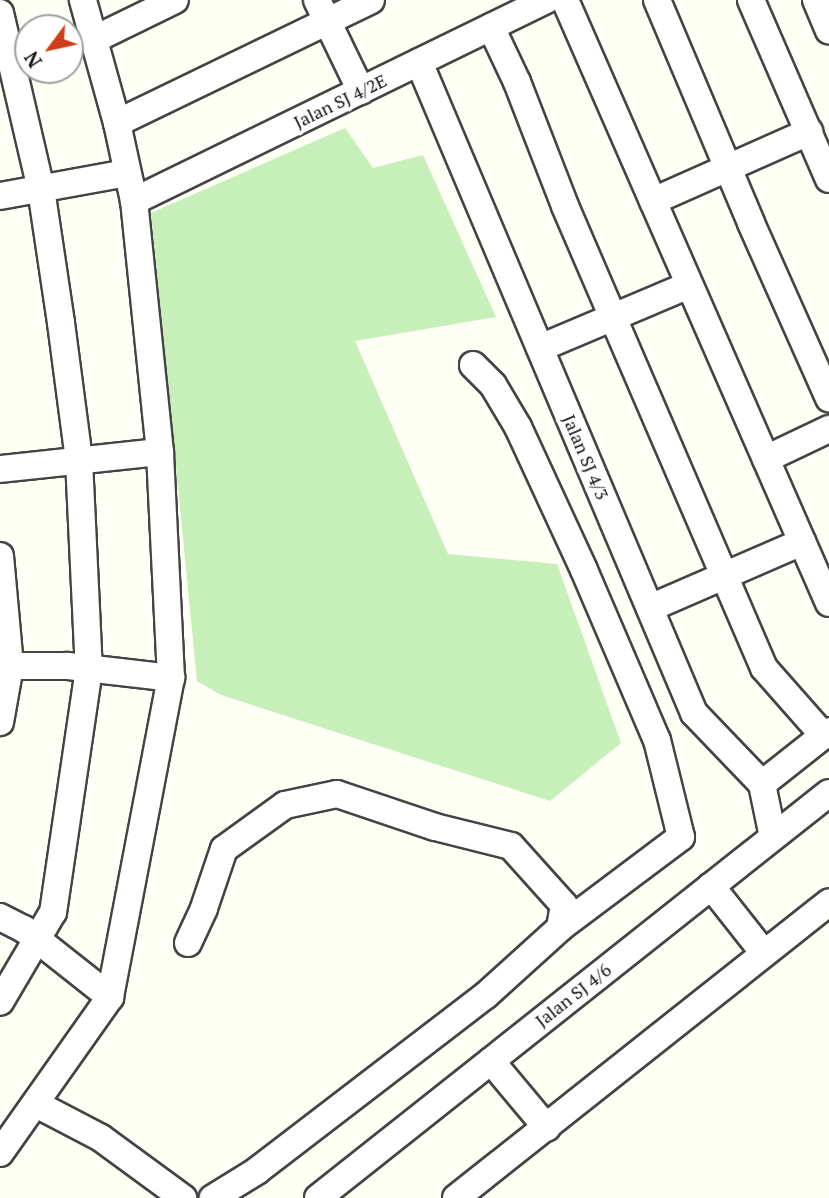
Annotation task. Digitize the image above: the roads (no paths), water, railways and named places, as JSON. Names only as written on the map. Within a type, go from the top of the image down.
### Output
[{"type":"street","points":[[0,1153],[110,998],[171,678],[160,452],[134,201],[117,123],[83,0]]},
{"type":"street","points":[[93,40],[174,0]]},
{"type":"street","points":[[117,123],[322,11],[371,0]]},
{"type":"street","name":"Jalan SJ 4/2E","points":[[134,201],[547,0]]},
{"type":"street","points":[[565,0],[829,603]]},
{"type":"street","points":[[657,0],[829,398]]},
{"type":"street","points":[[751,0],[829,178]]},
{"type":"street","points":[[816,0],[829,30]]},
{"type":"street","points":[[322,11],[361,91]]},
{"type":"street","points":[[0,13],[41,189],[79,460],[89,669],[53,912],[39,941],[0,1002]]},
{"type":"street","points":[[491,27],[517,82],[565,206],[764,668],[826,733],[762,784],[773,836]]},
{"type":"street","name":"Jalan SJ 4/3","points":[[419,62],[694,713],[762,784]]},
{"type":"street","points":[[653,201],[808,132]]},
{"type":"street","points":[[0,196],[127,173]]},
{"type":"street","points":[[540,348],[690,285]]},
{"type":"street","points":[[213,1198],[257,1171],[486,995],[560,928],[681,837],[657,740],[584,570],[518,427],[494,385],[473,365]]},
{"type":"street","points":[[766,459],[829,429]]},
{"type":"street","points":[[0,468],[160,452]]},
{"type":"street","points":[[650,608],[802,542]]},
{"type":"street","points":[[0,556],[10,666],[0,722]]},
{"type":"street","points":[[10,666],[89,669],[171,678]]},
{"type":"street","name":"Jalan SJ 4/6","points":[[318,1198],[829,793]]},
{"type":"street","points":[[188,943],[204,908],[224,849],[285,805],[337,794],[435,827],[511,846],[564,905],[560,928]]},
{"type":"street","points":[[711,886],[764,953]]},
{"type":"street","points":[[456,1198],[829,902]]},
{"type":"street","points":[[0,917],[39,941],[110,998]]},
{"type":"street","points":[[491,1061],[547,1128]]},
{"type":"street","points":[[36,1104],[101,1138],[184,1198]]}]
